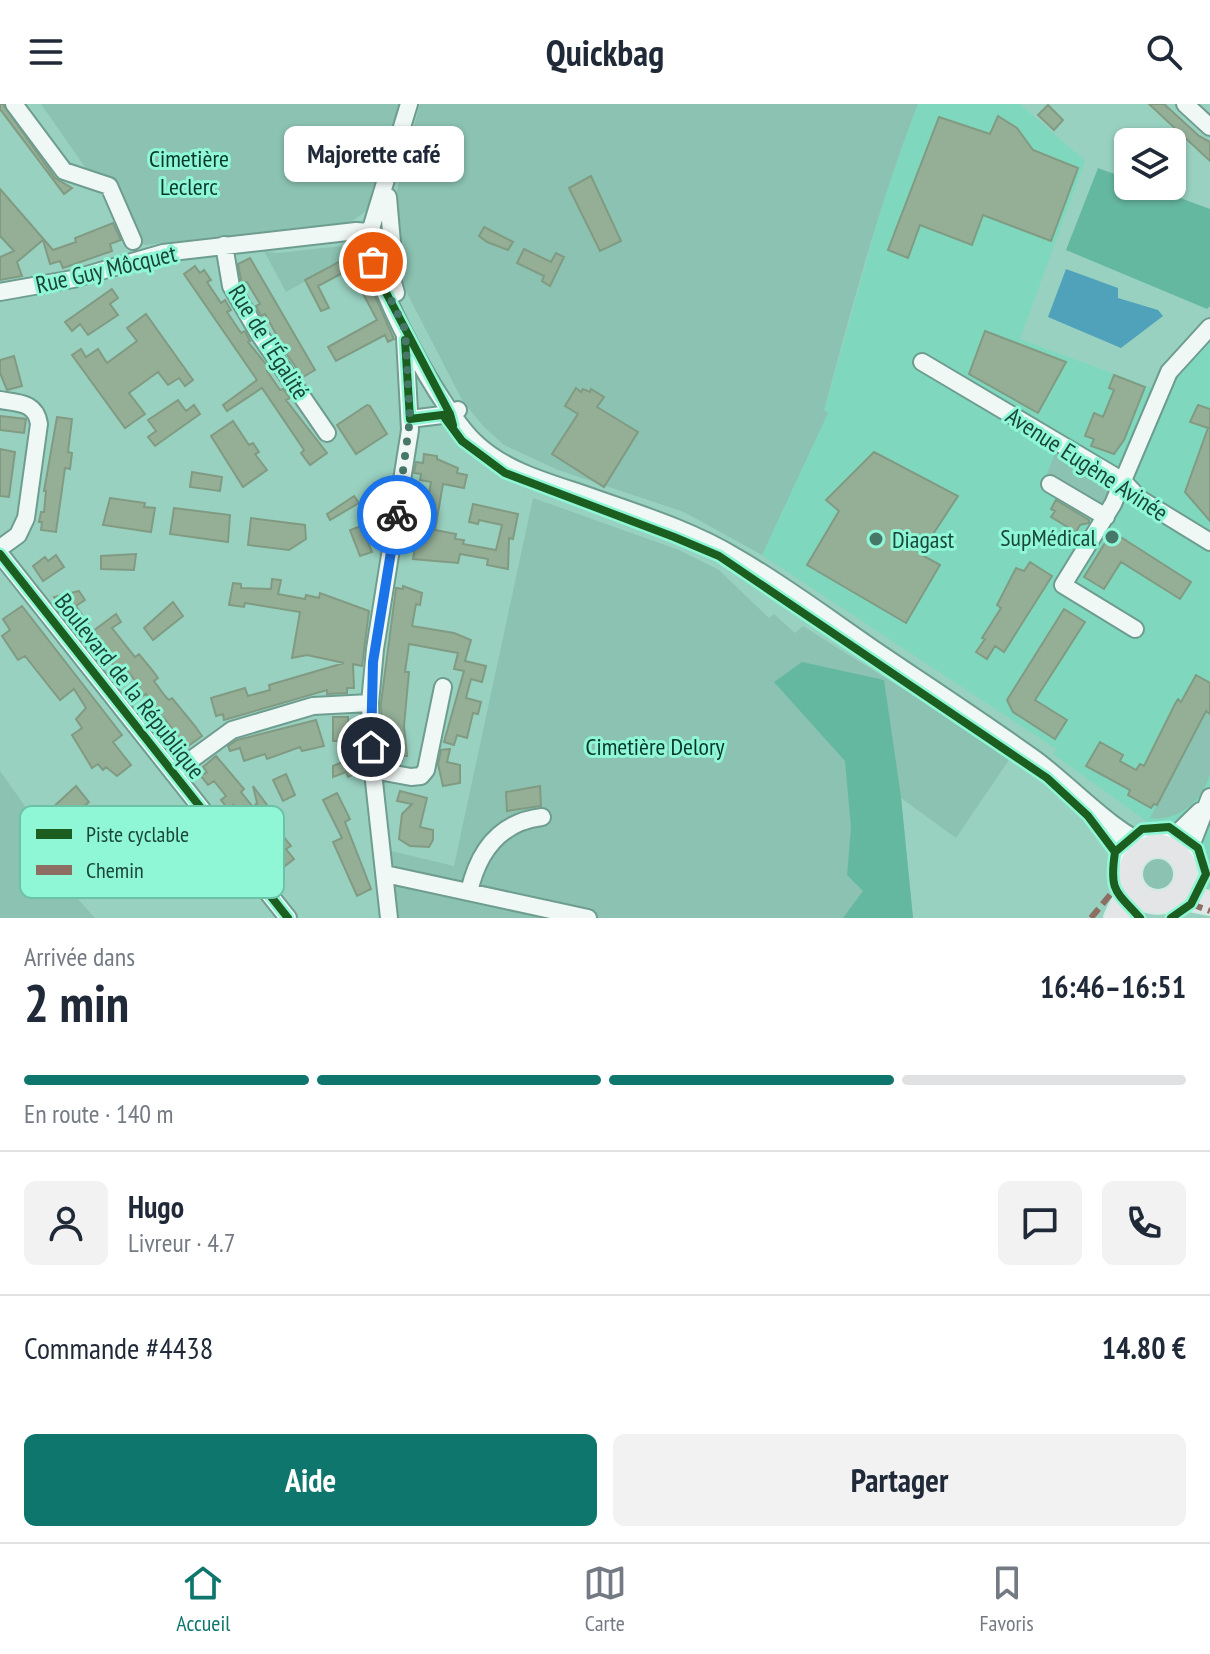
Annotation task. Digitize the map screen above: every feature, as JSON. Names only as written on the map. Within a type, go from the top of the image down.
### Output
[{"type":"main road","points":[[1116,918],[1137,855],[1158,847],[1176,853],[1185,867],[1210,892]]},
{"type":"main road","points":[[1134,918],[1183,886],[1185,867]]},
{"type":"main road","points":[[1131,878],[1141,896],[1210,903]]},
{"type":"street","points":[[14,104],[64,171],[109,186],[133,241]]},
{"type":"street","points":[[373,262],[370,232],[392,169],[409,104]]},
{"type":"street","points":[[1185,104],[1210,127]]},
{"type":"street","points":[[392,169],[388,197],[394,277],[401,302]]},
{"type":"street","points":[[370,232],[379,221],[388,197]]},
{"type":"street","points":[[370,232],[383,242],[391,280],[454,412]]},
{"type":"street","name":"Rue Guy Môcquet","points":[[0,292],[73,279],[155,254],[370,232]]},
{"type":"street","points":[[262,243],[280,247],[356,242],[373,262],[405,329],[454,412],[480,447],[506,464],[678,528],[736,557],[1034,758],[1133,837],[1158,847],[1184,829],[1209,799]]},
{"type":"street","name":"Rue de l'Égalité","points":[[224,245],[231,286],[259,334],[327,433]]},
{"type":"street","points":[[1135,629],[1063,585],[1106,517],[1169,372],[1210,327]]},
{"type":"street","points":[[389,918],[373,770],[370,703],[375,649],[410,419],[405,329]]},
{"type":"street","name":"Avenue Eugène Avinée","points":[[922,362],[1123,481],[1140,499],[1210,542]]},
{"type":"street","points":[[0,400],[30,406],[37,414],[39,424],[26,518],[18,535],[0,551]]},
{"type":"street","points":[[410,419],[454,412]]},
{"type":"street","points":[[1050,484],[1106,517]]},
{"type":"street","name":"Boulevard de la République","points":[[0,551],[199,806]]},
{"type":"street","points":[[373,770],[421,776],[426,770],[443,687]]},
{"type":"street","points":[[173,773],[232,730],[313,706],[370,703]]},
{"type":"street","points":[[1084,799],[1121,848],[1131,878]]},
{"type":"street","points":[[1185,867],[1209,799]]},
{"type":"street","points":[[469,892],[477,863],[496,836],[519,822],[542,817]]},
{"type":"street","points":[[385,874],[588,918]]},
{"type":"street","name":"Boulevard de la République","points":[[272,898],[288,918]]},
{"type":"shaded area","points":[[918,104],[1020,104],[1085,161],[1020,339],[1155,389],[1169,358],[1210,317],[1210,867],[1053,754],[1056,749],[762,555],[828,413],[824,411],[886,192]]},
{"type":"shaded area","points":[[1098,168],[1114,174],[1114,200],[1186,200],[1210,209],[1210,306],[1207,309],[1066,250]]},
{"type":"shaded area","points":[[1066,269],[1118,288],[1118,298],[1158,310],[1163,316],[1121,348],[1048,317]]},
{"type":"shaded area","points":[[802,662],[884,680],[901,797],[913,918],[843,918],[863,891],[847,875],[851,828],[845,761],[774,682]]},
{"type":"green space","name":"Cimetière Leclerc","points":[[41,104],[399,104],[371,207],[351,222],[145,245],[140,242],[116,180],[87,170]]},
{"type":"green space","points":[[420,104],[918,104],[867,256],[824,410],[828,413],[762,555],[684,512],[558,470],[504,445],[462,400],[404,287],[396,194]]},
{"type":"green space","points":[[343,246],[356,253],[286,292],[264,251],[277,253]]},
{"type":"green space","points":[[1055,453],[1105,481],[1110,488],[1101,505],[1046,477]]},
{"type":"green space","name":"Cimetière Delory","points":[[533,498],[679,550],[719,570],[769,618],[774,614],[795,633],[803,626],[1011,757],[956,838],[901,798],[913,918],[397,918],[391,851],[454,866]]},
{"type":"green space","points":[[1206,711],[1210,712],[1210,774],[1207,784],[1188,808],[1170,817],[1150,818]]},
{"type":"green space","points":[[0,771],[25,806],[20,806],[20,898],[77,898],[95,918],[0,918]]},
{"type":"green space","points":[[1158,858],[1169,863],[1174,874],[1169,885],[1158,890],[1147,885],[1142,874],[1147,863]]},
{"type":"building","points":[[0,104],[3,104],[55,178],[72,188],[64,194],[0,109]]},
{"type":"building","points":[[1149,104],[1164,104],[1210,142],[1210,161],[1186,139],[1186,128],[1175,128]]},
{"type":"building","points":[[1048,105],[1063,120],[1054,130],[1038,115]]},
{"type":"building","points":[[998,116],[1017,128],[1033,150],[1078,168],[1051,241],[983,215],[972,245],[920,225],[908,258],[888,250],[939,117],[990,134]]},
{"type":"building","points":[[591,176],[621,241],[600,251],[569,188]]},
{"type":"building","points":[[0,189],[53,250],[113,223],[121,240],[110,244],[112,251],[63,268],[60,261],[50,264],[43,240],[17,262],[22,276],[0,280],[0,257],[14,251],[0,236]]},
{"type":"building","points":[[484,227],[513,242],[508,250],[479,236]]},
{"type":"building","points":[[524,249],[551,262],[556,253],[564,257],[550,286],[542,281],[544,276],[517,263]]},
{"type":"building","points":[[356,253],[394,339],[388,342],[385,335],[336,361],[328,347],[377,320],[350,269],[318,286],[329,308],[321,311],[305,280]]},
{"type":"building","points":[[250,258],[315,370],[303,377],[274,336],[276,334],[265,314],[261,316],[256,306],[260,304],[247,282],[243,284],[241,280],[238,264]]},
{"type":"building","points":[[195,266],[200,273],[204,270],[211,280],[207,282],[221,303],[225,300],[231,310],[227,312],[241,333],[245,331],[248,342],[270,369],[267,371],[280,390],[283,389],[290,398],[286,400],[327,453],[310,465],[301,453],[304,450],[262,388],[227,411],[223,405],[257,380],[184,274]]},
{"type":"building","points":[[112,289],[118,298],[110,304],[118,315],[88,335],[80,324],[72,331],[65,322]]},
{"type":"building","points":[[146,314],[193,380],[185,386],[179,378],[168,385],[158,372],[129,393],[145,414],[125,428],[72,355],[81,349],[86,357],[98,349],[107,363],[137,341],[127,328]]},
{"type":"building","points":[[985,331],[1066,362],[1038,413],[969,374]]},
{"type":"building","points":[[14,356],[22,386],[7,390],[0,373],[0,360]]},
{"type":"building","points":[[1114,375],[1145,387],[1124,440],[1114,454],[1091,446],[1094,439],[1085,436],[1094,413],[1103,417],[1114,390],[1109,388]]},
{"type":"building","points":[[576,388],[581,392],[583,389],[590,392],[591,389],[604,397],[597,407],[638,432],[604,487],[552,454],[578,414],[565,406]]},
{"type":"building","points":[[178,400],[186,411],[194,405],[200,414],[155,446],[148,437],[156,431],[148,420]]},
{"type":"building","points":[[367,405],[387,434],[356,454],[337,425]]},
{"type":"building","points":[[1198,405],[1210,409],[1210,521],[1185,492],[1208,428],[1190,422]]},
{"type":"building","points":[[0,416],[26,419],[24,433],[0,430]]},
{"type":"building","points":[[57,417],[72,419],[68,452],[72,453],[70,469],[65,468],[56,532],[41,530],[42,522],[39,522],[41,512],[44,512],[44,491]]},
{"type":"building","points":[[233,421],[249,445],[253,443],[259,452],[255,454],[267,470],[243,487],[211,436]]},
{"type":"building","points":[[0,449],[15,452],[9,497],[0,496]]},
{"type":"building","name":"Diagast","points":[[874,452],[958,496],[920,554],[940,565],[906,623],[807,565],[839,511],[826,500]]},
{"type":"building","points":[[424,454],[437,456],[437,459],[458,468],[457,473],[467,475],[464,488],[443,484],[435,530],[456,534],[455,539],[464,540],[463,544],[496,550],[502,525],[479,520],[478,524],[469,522],[473,504],[518,514],[513,539],[509,538],[508,569],[487,565],[488,559],[460,554],[458,563],[413,559],[417,537],[423,528],[431,482],[420,480],[421,474],[414,473],[416,462],[423,463]]},
{"type":"building","points":[[192,472],[222,477],[220,491],[190,487]]},
{"type":"building","points":[[354,496],[359,503],[330,520],[327,514]]},
{"type":"building","points":[[110,498],[145,503],[144,507],[155,508],[151,532],[103,525]]},
{"type":"building","points":[[1056,500],[1089,520],[1089,523],[1080,525],[1076,532],[1051,517]]},
{"type":"building","points":[[174,508],[230,515],[228,542],[170,534]]},
{"type":"building","points":[[251,518],[305,525],[306,539],[289,550],[248,545]]},
{"type":"building","points":[[361,526],[372,552],[360,556],[350,530]]},
{"type":"building","points":[[1116,534],[1191,582],[1180,599],[1121,562],[1104,589],[1084,577],[1110,535]]},
{"type":"building","points":[[136,554],[134,570],[101,569],[101,556]]},
{"type":"building","points":[[56,555],[64,567],[43,581],[33,566],[45,557],[48,561]]},
{"type":"building","points":[[1030,562],[1052,576],[1004,652],[995,646],[987,659],[976,652],[985,639],[982,638],[1001,608],[997,605],[1016,568],[1024,571]]},
{"type":"building","points":[[272,579],[281,580],[278,594],[305,599],[306,595],[319,598],[320,593],[369,611],[362,666],[353,664],[354,688],[347,688],[347,693],[327,694],[327,690],[224,720],[223,714],[216,716],[211,698],[245,688],[248,696],[270,690],[269,685],[344,663],[307,655],[292,658],[300,612],[245,603],[244,607],[229,605],[233,583],[241,584],[241,588],[271,589]]},
{"type":"building","points":[[403,586],[422,593],[420,605],[416,604],[412,626],[454,633],[471,640],[465,661],[486,666],[482,682],[471,679],[466,698],[481,702],[478,714],[473,713],[467,738],[457,735],[454,745],[444,742],[464,671],[454,669],[458,653],[409,644],[404,726],[407,756],[403,756],[402,761],[397,760],[397,763],[383,761],[382,745],[394,741],[382,741],[381,703],[396,588],[403,589]]},
{"type":"building","points":[[79,591],[85,600],[76,606],[93,631],[116,614],[121,622],[112,628],[135,657],[139,654],[158,678],[154,681],[165,696],[169,700],[172,698],[202,736],[187,747],[183,742],[178,746],[171,738],[176,734],[164,718],[159,722],[152,714],[157,710],[146,694],[140,698],[134,690],[139,686],[127,670],[121,674],[54,597]]},
{"type":"building","points":[[173,602],[183,616],[153,640],[144,628]]},
{"type":"building","points":[[22,606],[122,735],[113,742],[131,765],[117,776],[106,767],[103,770],[98,764],[92,768],[72,735],[82,728],[76,719],[86,708],[74,689],[60,700],[25,656],[18,660],[2,636],[10,630],[3,619]]},
{"type":"building","points":[[1064,609],[1085,622],[1035,700],[1067,720],[1055,739],[1013,712],[1007,700]]},
{"type":"building","points":[[1196,675],[1210,683],[1210,714],[1206,711],[1157,805],[1151,808],[1128,795],[1130,790],[1086,766],[1100,742],[1123,755],[1120,761],[1136,770],[1140,764],[1144,766],[1175,704],[1178,699],[1181,702]]},
{"type":"building","points":[[333,717],[348,717],[348,724],[354,724],[354,734],[348,734],[348,741],[333,741]]},
{"type":"building","points":[[316,720],[324,746],[302,751],[300,747],[267,759],[265,754],[244,761],[240,748],[230,751],[228,746],[237,740]]},
{"type":"building","points":[[450,749],[447,762],[460,765],[460,783],[443,786],[438,764],[441,750]]},
{"type":"building","points":[[216,756],[244,789],[241,792],[252,806],[226,806],[221,800],[226,796],[214,781],[208,785],[201,776],[207,772],[203,767]]},
{"type":"building","points":[[354,757],[357,773],[348,777],[346,772],[333,777],[333,766]]},
{"type":"building","points":[[286,774],[295,795],[283,801],[273,780]]},
{"type":"building","points":[[76,786],[89,802],[84,806],[54,806]]},
{"type":"building","points":[[253,786],[268,806],[258,806]]},
{"type":"building","points":[[540,786],[541,806],[507,811],[506,792]]},
{"type":"building","points":[[400,791],[427,798],[420,827],[433,830],[429,847],[410,846],[399,839],[402,814],[412,804],[397,801]]},
{"type":"building","points":[[337,793],[350,819],[345,822],[371,889],[357,896],[333,842],[342,838],[323,800]]},
{"type":"building","points":[[284,837],[291,846],[286,849],[294,859],[284,867]]},
{"type":"marked path","points":[[1091,918],[1114,890]]},
{"type":"marked path","points":[[1191,904],[1210,911]]},
{"type":"cycle path","points":[[381,283],[453,425]]},
{"type":"cycle path","points":[[405,340],[410,419],[450,414]]},
{"type":"cycle path","points":[[446,415],[445,418],[462,441],[505,473],[719,556],[1047,778],[1088,816],[1115,852]]},
{"type":"cycle path","points":[[0,554],[199,806]]},
{"type":"cycle path","points":[[1140,918],[1116,890],[1113,875],[1115,852],[1142,829],[1169,827],[1198,848],[1206,874],[1191,904],[1171,918]]},
{"type":"cycle path","points":[[272,898],[288,918]]},
{"type":"way so far","points":[[373,262],[405,329],[410,430],[397,515]]},
{"type":"place","name":"Majorette café","points":[[373,262]]},
{"type":"place","name":"SupMédical","points":[[1112,537]]},
{"type":"place","name":"Diagast","points":[[876,539]]},
{"type":"route","points":[[371,747],[373,662],[397,515]]}]
